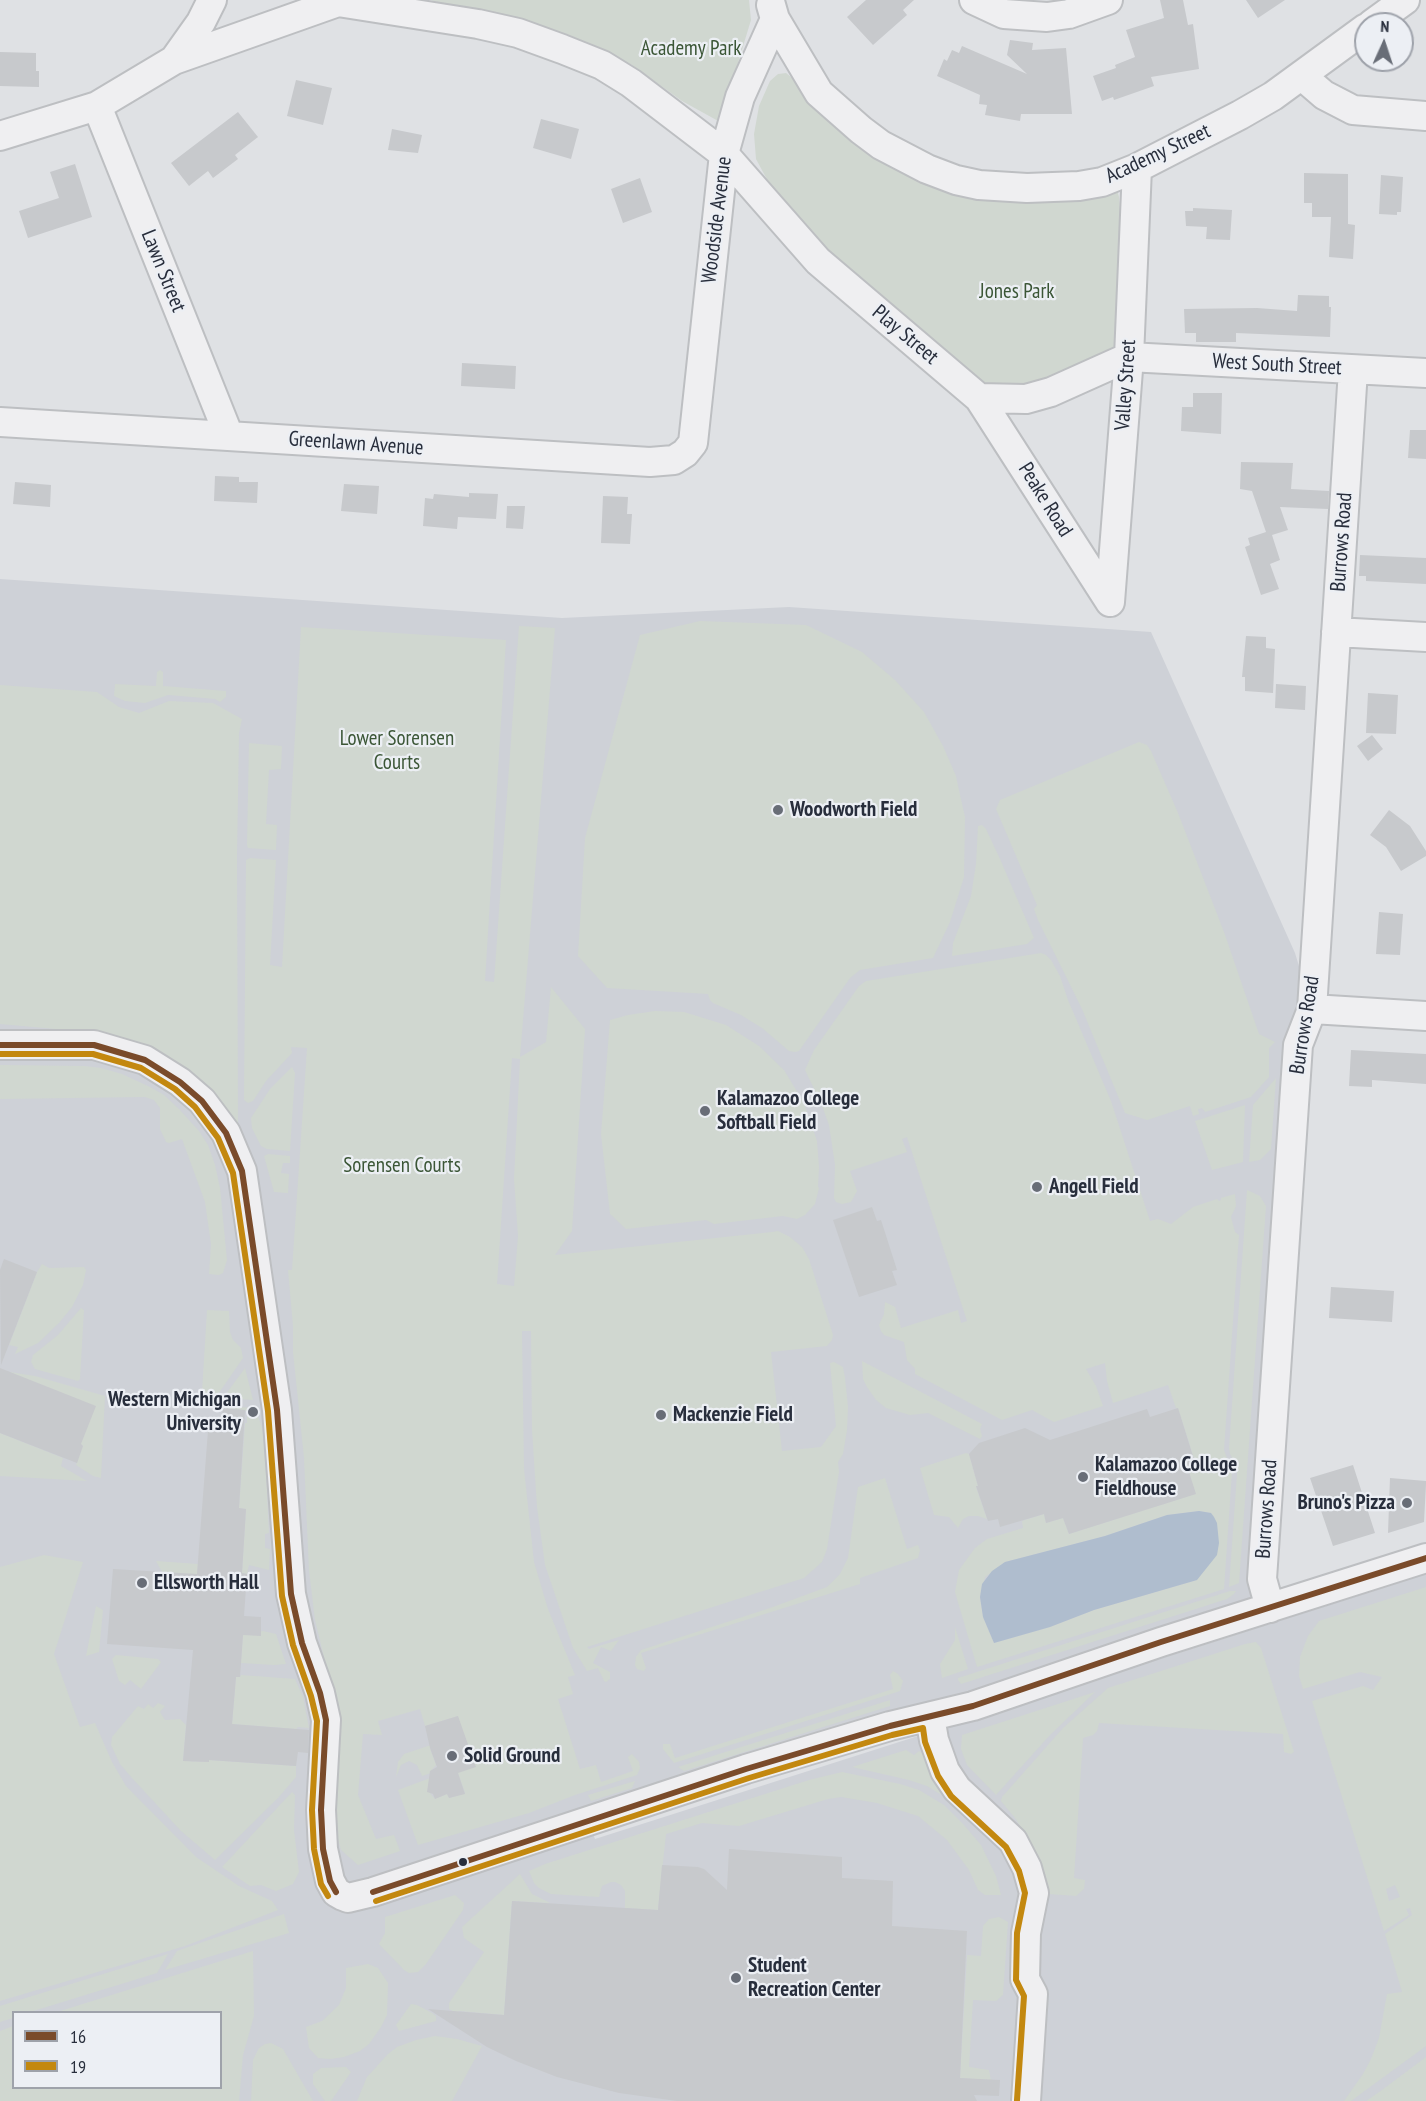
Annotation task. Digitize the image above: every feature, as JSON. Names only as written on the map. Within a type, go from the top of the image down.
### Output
[{"type":"street","points":[[174,60],[201,21],[212,0]]},
{"type":"street","points":[[974,0],[1004,14],[1047,17],[1069,14],[1108,0]]},
{"type":"street","points":[[1388,12],[1404,0]]},
{"type":"street","points":[[0,136],[97,105],[174,60],[336,1]]},
{"type":"street","name":"Play Street","points":[[336,1],[478,24],[518,33],[602,65],[631,83],[724,154],[818,261],[979,398]]},
{"type":"street","name":"Woodside Avenue","points":[[695,430],[724,154],[740,98],[772,9]]},
{"type":"street","name":"Academy Street","points":[[772,9],[819,93],[861,130],[881,145],[927,169],[956,180],[979,185],[1059,188],[1102,182],[1137,168],[1274,96],[1354,37]]},
{"type":"street","points":[[1302,75],[1324,95],[1353,110],[1426,116]]},
{"type":"street","name":"Lawn Street","points":[[97,105],[229,436]]},
{"type":"street","name":"Valley Street","points":[[1110,602],[1129,357],[1137,168]]},
{"type":"street","points":[[979,398],[1026,399],[1051,392],[1129,357]]},
{"type":"street","name":"West South Street","points":[[1129,357],[1426,374]]},
{"type":"street","name":"Burrows Road","points":[[1270,1608],[1262,1579],[1298,1045],[1312,1009],[1353,370]]},
{"type":"street","name":"Peake Road","points":[[979,398],[1110,602]]},
{"type":"street","name":"Greenlawn Avenue","points":[[0,422],[650,462],[674,460],[686,453],[693,443],[695,430]]},
{"type":"street","points":[[1336,632],[1426,637]]},
{"type":"street","points":[[1312,1009],[1426,1017]]},
{"type":"street","points":[[0,1045],[94,1045],[145,1060],[180,1082],[202,1101],[226,1133],[242,1171],[277,1410],[291,1594],[302,1643],[320,1693],[326,1720],[321,1810],[323,1849],[330,1881],[336,1892],[348,1898],[373,1892],[746,1769],[890,1726],[973,1706],[1161,1642],[1426,1558]]},
{"type":"street","points":[[930,1717],[934,1740],[945,1771],[957,1789],[1013,1841],[1027,1868],[1034,1893],[1026,1933],[1025,1979],[1033,1994],[1026,2101]]},
{"type":"shaded area","points":[[0,579],[562,618],[789,607],[1151,632],[1295,953],[1312,1009],[1270,1608],[589,1823],[595,1839],[1426,1574],[1426,2101],[0,2101]]},
{"type":"green space","name":"Academy Park","points":[[430,0],[749,0],[751,20],[720,122],[682,101],[632,65],[602,51],[525,25]]},
{"type":"green space","name":"Jones Park","points":[[786,73],[909,171],[1117,190],[1121,223],[1116,343],[1110,352],[1044,387],[993,386],[982,383],[854,281],[770,185],[756,159],[754,134],[759,106],[770,81],[778,74]]},
{"type":"green space","name":"Woodworth Field","points":[[700,621],[806,625],[862,652],[895,680],[924,712],[956,776],[965,817],[964,877],[950,922],[933,958],[860,970],[850,978],[799,1051],[795,1052],[789,1051],[762,1028],[741,1015],[713,1003],[708,994],[607,988],[578,956],[585,838],[640,635]]},
{"type":"green space","points":[[519,626],[555,628],[520,1057],[546,1042],[551,987],[585,1029],[572,1231],[555,1255],[778,1231],[790,1237],[802,1247],[809,1259],[833,1335],[827,1346],[771,1352],[782,1451],[821,1447],[836,1426],[830,1363],[834,1362],[843,1367],[848,1407],[847,1430],[843,1454],[838,1462],[839,1472],[827,1549],[822,1562],[804,1578],[587,1647],[589,1649],[619,1640],[611,1651],[601,1647],[593,1663],[610,1672],[610,1679],[606,1682],[598,1668],[587,1671],[573,1648],[545,1565],[537,1507],[532,1430],[531,1331],[522,1331],[524,1469],[534,1562],[548,1609],[575,1675],[568,1677],[573,1694],[558,1699],[580,1769],[596,1765],[601,1782],[633,1771],[628,1757],[632,1754],[639,1762],[640,1768],[637,1775],[529,1813],[418,1845],[398,1790],[433,1777],[430,1793],[435,1799],[447,1794],[449,1798],[465,1793],[458,1773],[458,1716],[425,1726],[420,1709],[378,1721],[382,1735],[363,1734],[358,1795],[376,1839],[394,1835],[400,1851],[358,1865],[341,1850],[336,1832],[335,1798],[339,1719],[315,1620],[309,1571],[304,1458],[293,1352],[288,1270],[292,1270],[307,1048],[291,1047],[292,1053],[266,1081],[253,1101],[248,1103],[244,1100],[246,860],[250,858],[276,860],[270,965],[282,967],[301,627],[506,640],[485,981],[494,982]],"holes":[[[512,1058],[520,1059],[514,1179],[518,1236],[514,1286],[497,1284]]]},
{"type":"green space","points":[[160,670],[163,672],[163,686],[226,691],[226,697],[220,702],[215,699],[168,695],[145,703],[125,701],[114,696],[115,684],[156,686],[157,672]]},
{"type":"green space","points":[[0,685],[97,692],[119,707],[139,713],[169,701],[213,703],[242,719],[239,733],[237,856],[238,1125],[159,1052],[120,1037],[0,1024]]},
{"type":"green space","points":[[1139,742],[1147,745],[1151,751],[1178,813],[1224,932],[1259,1034],[1275,1042],[1269,1048],[1269,1077],[1251,1097],[1205,1112],[1202,1108],[1198,1109],[1199,1114],[1193,1116],[1190,1106],[1147,1120],[1125,1113],[1082,1009],[1038,920],[1034,909],[1037,905],[996,809],[1000,800]]},
{"type":"green space","points":[[249,743],[282,746],[281,769],[269,770],[266,824],[277,825],[276,850],[248,848],[247,845]]},
{"type":"green space","points":[[982,825],[1000,859],[1034,938],[1027,944],[952,956],[953,943],[971,896],[978,826]]},
{"type":"green space","points":[[1041,953],[1046,955],[1060,976],[1111,1101],[1150,1221],[1158,1219],[1171,1224],[1193,1207],[1217,1199],[1219,1201],[1221,1198],[1235,1194],[1236,1206],[1231,1217],[1235,1232],[1239,1235],[1224,1450],[1232,1472],[1224,1589],[977,1667],[955,1592],[959,1570],[975,1548],[987,1539],[1023,1528],[1022,1521],[1044,1514],[1046,1523],[1063,1518],[1069,1534],[1195,1494],[1188,1469],[1196,1465],[1178,1408],[1176,1408],[1168,1385],[1113,1403],[1105,1363],[1086,1369],[1096,1386],[1103,1406],[1054,1422],[1032,1410],[1002,1420],[915,1374],[915,1369],[907,1360],[904,1342],[884,1335],[881,1331],[879,1325],[884,1314],[885,1302],[895,1307],[901,1328],[958,1310],[961,1323],[967,1321],[907,1137],[902,1139],[907,1152],[850,1171],[857,1191],[851,1202],[842,1204],[836,1202],[834,1198],[835,1165],[829,1125],[805,1070],[814,1050],[859,986],[866,981]],"holes":[[[1199,1511],[1211,1513],[1197,1580],[1094,1610],[1050,1627],[994,1643],[983,1617],[980,1597],[985,1577],[1005,1562],[1105,1536],[1167,1515]]]},
{"type":"green space","name":"Kalamazoo College Softball Field","points":[[655,1011],[684,1012],[726,1025],[759,1046],[784,1070],[804,1103],[817,1141],[819,1188],[815,1204],[805,1215],[797,1219],[783,1216],[714,1224],[706,1220],[626,1229],[610,1214],[601,1134],[610,1020]]},
{"type":"green space","points":[[0,1065],[101,1068],[122,1074],[164,1095],[199,1131],[208,1145],[215,1165],[220,1188],[227,1260],[223,1273],[209,1274],[211,1244],[205,1202],[182,1139],[166,1142],[160,1129],[160,1108],[154,1100],[145,1097],[0,1099]]},
{"type":"green space","points":[[292,1067],[295,1073],[290,1151],[267,1149],[261,1146],[252,1128],[251,1118],[270,1089]]},
{"type":"green space","points":[[1276,1078],[1271,1149],[1260,1160],[1249,1162],[1253,1105]]},
{"type":"green space","points":[[1245,1105],[1243,1162],[1212,1170],[1195,1121]]},
{"type":"green space","points":[[268,1154],[290,1156],[290,1163],[283,1163],[281,1173],[289,1174],[288,1193],[274,1192],[264,1156]]},
{"type":"green space","points":[[1247,1190],[1260,1196],[1266,1206],[1239,1583],[1229,1587],[1237,1466],[1229,1448]]},
{"type":"green space","points":[[42,1264],[49,1268],[84,1267],[86,1270],[83,1285],[72,1307],[59,1323],[38,1343],[15,1354],[18,1347],[9,1345]]},
{"type":"green space","points":[[81,1308],[84,1310],[80,1379],[78,1381],[35,1369],[31,1362],[33,1355],[58,1335]]},
{"type":"green space","points":[[207,1310],[229,1311],[230,1332],[233,1340],[241,1348],[243,1358],[212,1403],[201,1408]]},
{"type":"green space","points":[[862,1361],[982,1424],[980,1429],[982,1436],[980,1439],[928,1413],[910,1415],[886,1408],[876,1400],[867,1387],[863,1379]]},
{"type":"green space","points":[[245,1368],[253,1400],[223,1398]]},
{"type":"green space","points":[[10,1372],[35,1376],[105,1396],[101,1478],[93,1476],[76,1465],[83,1446]]},
{"type":"green space","points":[[223,1406],[255,1408],[264,1433],[269,1533],[265,1534],[265,1548],[270,1549],[269,1570],[249,1565],[247,1574],[242,1573],[246,1509],[239,1508],[247,1411],[223,1408]]},
{"type":"green space","points":[[0,1433],[63,1458],[61,1466],[87,1481],[0,1476]]},
{"type":"green space","points":[[969,1454],[978,1486],[976,1487],[987,1519],[969,1516],[963,1519],[958,1528],[949,1517],[934,1515],[920,1468]]},
{"type":"green space","points":[[885,1478],[907,1549],[918,1545],[920,1550],[918,1558],[860,1578],[860,1584],[641,1653],[646,1668],[644,1671],[637,1669],[636,1657],[641,1650],[827,1587],[840,1574],[848,1558],[858,1487]]},
{"type":"green space","points":[[44,1555],[83,1562],[54,1654],[80,1727],[95,1723],[112,1762],[126,1786],[196,1857],[239,1886],[272,1901],[278,1910],[185,1946],[0,2001],[0,1567]]},
{"type":"green space","points":[[156,1561],[198,1564],[196,1592],[162,1572]]},
{"type":"green space","points":[[1426,1587],[1426,2046],[1351,2101],[1344,2101],[1371,2059],[1379,2038],[1387,1994],[1402,1992],[1385,1934],[1412,1915],[1410,1908],[1406,1909],[1409,1915],[1384,1931],[1312,1701],[1363,1686],[1373,1690],[1382,1677],[1360,1672],[1303,1689],[1299,1676],[1300,1657],[1308,1636],[1319,1621]],"holes":[[[1395,1885],[1400,1897],[1389,1901],[1386,1889]]]},
{"type":"green space","points":[[1236,1591],[1227,1599],[961,1684],[958,1680],[958,1678]]},
{"type":"green space","points":[[96,1606],[103,1610],[99,1652],[86,1656]]},
{"type":"green space","points":[[955,1627],[968,1669],[942,1678],[940,1664],[955,1640]]},
{"type":"green space","points":[[263,1631],[276,1634],[286,1664],[241,1663],[243,1635]]},
{"type":"green space","points":[[1256,1642],[1261,1648],[1294,1752],[1291,1754],[1284,1752],[1283,1734],[1099,1723],[1093,1735],[1083,1738],[1074,1878],[1085,1880],[1084,1889],[1076,1896],[1049,1894],[1045,1891],[1030,1842],[1001,1801],[1002,1797],[1063,1728],[1108,1688]]},
{"type":"green space","points":[[116,1655],[158,1659],[161,1662],[141,1689],[130,1680],[125,1685],[119,1681],[112,1659]]},
{"type":"green space","points":[[893,1671],[903,1681],[900,1691],[674,1763],[663,1749],[663,1744],[670,1744],[675,1758],[893,1689],[890,1675]]},
{"type":"green space","points":[[241,1675],[295,1679],[303,1697],[309,1728],[232,1724],[236,1677]]},
{"type":"green space","points":[[1095,1692],[1050,1735],[996,1795],[967,1765],[961,1749],[962,1735]]},
{"type":"green space","points":[[890,1700],[890,1706],[684,1771],[678,1767]]},
{"type":"green space","points":[[158,1703],[165,1706],[160,1712],[165,1720],[180,1719],[186,1725],[183,1761],[209,1762],[209,1760],[296,1766],[296,1777],[278,1798],[215,1860],[181,1831],[132,1778],[120,1764],[111,1745],[112,1737],[138,1706],[144,1709],[148,1704],[153,1708]]},
{"type":"green space","points":[[431,1745],[436,1765],[431,1773],[422,1776],[417,1765],[409,1761],[401,1765],[396,1777],[398,1762],[404,1754]]},
{"type":"green space","points":[[906,1750],[914,1755],[919,1751],[923,1754],[948,1799],[927,1786],[909,1780],[852,1767]]},
{"type":"green space","points":[[842,1772],[919,1790],[944,1805],[981,1845],[996,1876],[1001,1895],[985,1895],[978,1890],[969,1870],[947,1840],[918,1816],[877,1803],[841,1797],[739,1826],[702,1823],[666,1834],[658,1910],[625,1908],[625,1891],[615,1882],[602,1886],[599,1897],[551,1894],[534,1883],[529,1871],[809,1780]]},
{"type":"green space","points":[[635,1781],[632,1788],[591,1801],[588,1795]]},
{"type":"green space","points":[[292,1792],[295,1795],[294,1830],[299,1872],[293,1884],[276,1891],[261,1885],[250,1886],[222,1867]]},
{"type":"green space","points":[[520,1874],[532,1894],[550,1903],[512,1901],[504,2015],[459,2011],[458,2014],[449,2009],[449,2003],[484,1952],[464,1938],[462,1927]]},
{"type":"green space","points":[[455,1895],[464,1903],[463,1910],[426,1964],[418,1972],[409,1973],[404,1970],[379,1944],[385,1933],[385,1917]]},
{"type":"green space","points":[[284,1914],[289,1933],[165,1970],[177,1951]]},
{"type":"green space","points":[[999,1917],[1008,1922],[1003,1995],[996,2001],[973,2000],[969,2067],[989,2070],[991,2080],[960,2078],[967,1955],[981,1956],[983,1926],[989,1919]]},
{"type":"green space","points":[[253,1951],[254,2016],[243,2055],[239,2101],[0,2101],[0,2031],[12,2026],[12,2089],[222,2089],[222,2011],[60,2011]]},
{"type":"green space","points":[[168,1954],[157,1973],[33,2011],[12,2011],[12,2018],[0,2022],[0,2006]]},
{"type":"green space","points":[[368,1964],[378,1968],[388,1983],[387,2015],[381,2027],[369,2044],[360,2051],[344,2057],[318,2058],[309,2048],[306,2027],[322,2021],[339,2005],[346,1988],[346,1968]]},
{"type":"green space","points":[[411,2004],[432,2013],[436,2016],[436,2021],[399,2031],[396,2025]]},
{"type":"green space","points":[[435,2036],[482,2046],[452,2101],[357,2101],[367,2077],[388,2054],[397,2047]]},
{"type":"green space","points":[[271,2043],[283,2049],[313,2101],[251,2101],[253,2060],[259,2048]]},
{"type":"green space","points":[[1426,2057],[1426,2101],[1366,2101],[1382,2090]]},
{"type":"green space","points":[[346,2067],[351,2072],[331,2101],[325,2101],[313,2084],[313,2074],[321,2068]]},
{"type":"water","points":[[1199,1511],[1211,1513],[1214,1517],[1217,1523],[1219,1543],[1217,1555],[1197,1580],[1094,1610],[1050,1627],[994,1643],[983,1617],[980,1597],[982,1584],[992,1571],[1005,1562],[1105,1536],[1167,1515]]},
{"type":"building","points":[[866,0],[914,0],[903,10],[907,15],[873,45],[847,17]]},
{"type":"building","points":[[1160,0],[1183,0],[1188,25],[1193,24],[1199,69],[1151,77],[1154,86],[1114,100],[1113,97],[1102,101],[1093,76],[1116,68],[1115,65],[1135,57],[1126,30],[1164,18]]},
{"type":"building","points":[[1246,0],[1285,0],[1258,18]]},
{"type":"building","points":[[1010,40],[1033,43],[1032,50],[1066,48],[1072,114],[1021,114],[1020,121],[985,115],[987,105],[979,104],[980,95],[937,76],[944,59],[947,61],[952,50],[959,53],[962,46],[1027,74],[1007,55]]},
{"type":"building","points":[[0,52],[36,53],[39,87],[0,86]]},
{"type":"building","points":[[296,80],[332,88],[323,125],[287,116]]},
{"type":"building","points":[[238,112],[258,137],[235,155],[238,159],[213,178],[208,171],[189,186],[171,163]]},
{"type":"building","points":[[541,119],[579,129],[571,159],[533,148]]},
{"type":"building","points":[[392,129],[422,135],[418,153],[388,150]]},
{"type":"building","points":[[75,164],[92,217],[28,238],[19,211],[59,198],[50,172]]},
{"type":"building","points":[[1304,173],[1348,174],[1348,224],[1355,225],[1353,259],[1329,257],[1331,217],[1312,217],[1312,203],[1304,203]]},
{"type":"building","points":[[1381,175],[1403,177],[1401,212],[1397,212],[1397,215],[1379,214]]},
{"type":"building","points":[[640,178],[652,212],[623,223],[611,189]]},
{"type":"building","points":[[1193,208],[1232,210],[1230,240],[1206,239],[1207,227],[1186,226],[1185,211],[1193,211]]},
{"type":"building","points":[[1298,295],[1329,296],[1330,337],[1236,333],[1236,342],[1196,342],[1196,333],[1185,333],[1184,309],[1257,308],[1297,311]]},
{"type":"building","points":[[462,363],[516,366],[515,389],[461,386]]},
{"type":"building","points":[[1193,393],[1222,393],[1221,434],[1181,431],[1182,407],[1193,407]]},
{"type":"building","points":[[1410,430],[1426,430],[1426,459],[1408,458]]},
{"type":"building","points":[[1241,462],[1293,463],[1291,489],[1329,491],[1328,509],[1280,507],[1288,530],[1272,535],[1280,560],[1270,564],[1279,589],[1261,595],[1245,547],[1250,545],[1248,538],[1266,532],[1252,491],[1240,489]]},
{"type":"building","points":[[215,476],[239,477],[239,482],[258,482],[257,503],[214,501]]},
{"type":"building","points":[[15,482],[51,485],[50,507],[13,504]]},
{"type":"building","points":[[344,484],[379,486],[377,514],[341,511]]},
{"type":"building","points":[[469,493],[498,494],[496,519],[458,517],[457,529],[423,526],[425,498],[433,499],[434,494],[469,497]]},
{"type":"building","points":[[603,496],[628,497],[627,514],[632,514],[630,544],[601,543]]},
{"type":"building","points":[[507,506],[525,506],[523,529],[506,528]]},
{"type":"building","points":[[1360,555],[1426,558],[1426,584],[1366,581],[1366,576],[1359,576]]},
{"type":"building","points":[[1246,636],[1266,637],[1266,648],[1275,649],[1273,693],[1245,691],[1245,677],[1242,677]]},
{"type":"building","points":[[1276,684],[1306,686],[1305,710],[1275,708]]},
{"type":"building","points":[[1368,693],[1398,695],[1396,734],[1366,733]]},
{"type":"building","points":[[1372,735],[1383,749],[1368,761],[1357,746]]},
{"type":"building","points":[[1389,810],[1410,826],[1426,851],[1426,856],[1401,871],[1386,847],[1370,835]]},
{"type":"building","points":[[1379,912],[1403,914],[1400,955],[1376,954]]},
{"type":"building","points":[[1351,1050],[1426,1054],[1426,1084],[1372,1080],[1372,1087],[1349,1086]]},
{"type":"building","points":[[872,1207],[877,1221],[881,1220],[897,1270],[892,1271],[897,1285],[859,1297],[833,1220]]},
{"type":"building","points":[[4,1259],[37,1272],[1,1365],[0,1270]]},
{"type":"building","points":[[1331,1287],[1394,1291],[1392,1322],[1329,1318]]},
{"type":"building","points":[[0,1368],[96,1406],[81,1444],[83,1446],[77,1463],[0,1433]]},
{"type":"building","name":"Ellsworth Hall","points":[[223,1408],[245,1410],[239,1508],[246,1509],[242,1573],[247,1574],[244,1616],[261,1617],[261,1636],[243,1635],[240,1677],[236,1677],[232,1724],[309,1730],[308,1753],[298,1752],[296,1766],[209,1760],[209,1762],[183,1761],[193,1650],[107,1644],[113,1569],[197,1574],[209,1418],[222,1419]]},
{"type":"building","name":"Kalamazoo College Fieldhouse","points":[[1178,1408],[1196,1466],[1188,1469],[1196,1494],[1069,1534],[1063,1518],[1046,1523],[1044,1514],[1000,1527],[998,1519],[988,1521],[976,1486],[978,1486],[969,1454],[979,1443],[1025,1428],[1050,1440],[1147,1409],[1150,1417]]},
{"type":"building","points":[[1353,1465],[1375,1533],[1333,1546],[1310,1478]]},
{"type":"building","name":"Bruno's Pizza","points":[[1390,1478],[1426,1481],[1424,1522],[1388,1533]]},
{"type":"building","name":"Solid Ground","points":[[458,1716],[476,1767],[458,1773],[465,1794],[449,1798],[447,1794],[435,1799],[433,1794],[427,1792],[430,1771],[437,1767],[425,1726]]},
{"type":"building","name":"Student Recreation Center","points":[[729,1849],[842,1857],[842,1878],[893,1881],[892,1926],[967,1931],[960,2078],[1000,2080],[999,2096],[974,2095],[977,2101],[677,2101],[619,2093],[557,2077],[516,2061],[487,2047],[428,2009],[504,2015],[512,1901],[658,1910],[662,1865],[704,1869],[727,1890]]},
{"type":"transit line","name":"16","points":[[0,1045],[94,1045],[145,1060],[180,1082],[202,1101],[226,1133],[242,1171],[277,1410],[291,1594],[302,1643],[320,1693],[326,1720],[321,1810],[323,1849],[330,1881],[336,1892]]},
{"type":"transit line","name":"19","points":[[0,1054],[93,1054],[141,1068],[175,1089],[195,1107],[218,1138],[233,1173],[268,1411],[282,1596],[293,1645],[311,1696],[317,1721],[312,1810],[314,1849],[321,1884],[328,1896]]},
{"type":"transit line","name":"16","points":[[373,1892],[746,1769],[890,1726],[973,1706],[1161,1642],[1426,1558]]},
{"type":"transit line","name":"19","points":[[376,1901],[749,1778],[892,1735],[923,1728],[925,1742],[938,1776],[951,1796],[1006,1847],[1019,1871],[1025,1893],[1017,1933],[1016,1980],[1024,1996],[1017,2100]]},
{"type":"place","name":"Woodworth Field","points":[[778,810]]},
{"type":"place","name":"Kalamazoo College Softball Field","points":[[705,1111]]},
{"type":"place","name":"Angell Field","points":[[1037,1187]]},
{"type":"place","name":"Western Michigan University","points":[[253,1412]]},
{"type":"place","name":"Mackenzie Field","points":[[661,1415]]},
{"type":"place","name":"Kalamazoo College Fieldhouse","points":[[1083,1477]]},
{"type":"place","name":"Bruno's Pizza","points":[[1407,1503]]},
{"type":"place","name":"Ellsworth Hall","points":[[142,1583]]},
{"type":"place","name":"Solid Ground","points":[[452,1756]]},
{"type":"place","name":"Student Recreation Center","points":[[736,1978]]},
{"type":"park label","name":"Lower Sorensen Courts","points":[[397,751]]},
{"type":"park label","name":"Sorensen Courts","points":[[402,1166]]}]
